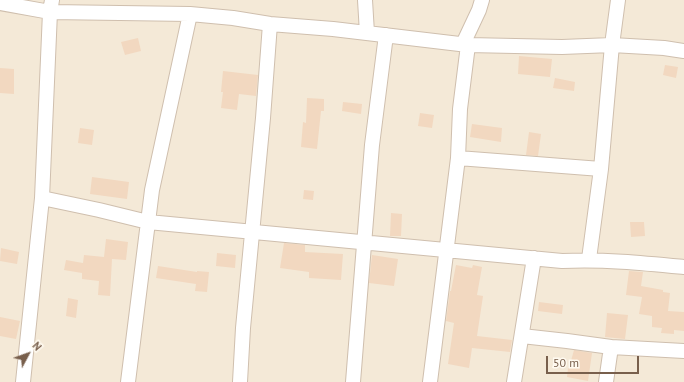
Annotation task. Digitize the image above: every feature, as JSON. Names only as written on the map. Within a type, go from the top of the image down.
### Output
[{"type":"street","points":[[365,0],[367,33]]},
{"type":"street","points":[[430,382],[458,158],[465,45],[482,0]]},
{"type":"street","points":[[589,259],[601,169],[612,45],[618,0]]},
{"type":"street","points":[[0,3],[190,14],[234,18],[270,24],[334,29],[465,45],[562,47],[612,45],[684,50]]},
{"type":"street","points":[[22,382],[42,198],[51,6]]},
{"type":"street","points":[[128,382],[152,190],[190,14]]},
{"type":"street","points":[[240,382],[243,328],[253,233],[270,24]]},
{"type":"street","points":[[353,382],[372,145],[386,36]]},
{"type":"street","points":[[458,158],[601,169]]},
{"type":"street","points":[[42,198],[148,222],[562,261],[589,259],[684,267]]},
{"type":"street","points":[[514,382],[534,258]]},
{"type":"street","points":[[522,336],[611,347],[684,351]]},
{"type":"street","points":[[606,382],[611,347]]},
{"type":"shaded area","points":[[0,0],[684,0],[684,382],[0,382]]},
{"type":"building","points":[[138,38],[141,51],[125,55],[121,42]]},
{"type":"building","points":[[519,56],[552,59],[550,77],[518,74]]},
{"type":"building","points":[[665,65],[678,67],[676,78],[663,75]]},
{"type":"building","points":[[0,68],[14,69],[14,94],[0,93]]},
{"type":"building","points":[[223,71],[258,75],[256,96],[239,94],[237,110],[221,108]]},
{"type":"building","points":[[555,78],[575,82],[574,91],[553,88]]},
{"type":"building","points":[[307,98],[324,99],[324,111],[321,111],[317,149],[301,147],[303,122],[306,123]]},
{"type":"building","points":[[343,102],[362,104],[361,114],[342,111]]},
{"type":"building","points":[[420,113],[434,115],[432,128],[418,126]]},
{"type":"building","points":[[472,124],[502,128],[501,142],[470,137]]},
{"type":"building","points":[[80,128],[94,130],[92,145],[78,143]]},
{"type":"building","points":[[529,132],[541,134],[538,156],[526,155]]},
{"type":"building","points":[[92,177],[129,182],[127,199],[90,194]]},
{"type":"building","points":[[304,190],[314,191],[313,200],[303,199]]},
{"type":"building","points":[[391,213],[402,214],[401,236],[390,236]]},
{"type":"building","points":[[630,222],[644,222],[645,236],[631,237]]},
{"type":"building","points":[[106,239],[128,242],[126,260],[112,259],[110,296],[98,295],[99,281],[82,279],[82,273],[64,270],[66,260],[83,263],[84,255],[104,257]]},
{"type":"building","points":[[284,243],[305,245],[305,252],[343,254],[341,280],[309,278],[309,272],[280,268]]},
{"type":"building","points":[[1,248],[19,252],[17,264],[0,261]]},
{"type":"building","points":[[217,253],[236,255],[235,268],[216,266]]},
{"type":"building","points":[[372,255],[398,259],[394,286],[369,283]]},
{"type":"building","points":[[456,265],[472,268],[473,265],[482,267],[477,295],[483,296],[477,336],[512,340],[510,352],[472,348],[469,368],[448,364],[454,323],[446,321],[450,291]]},
{"type":"building","points":[[158,266],[197,272],[209,272],[207,292],[195,291],[196,284],[156,278]]},
{"type":"building","points":[[629,271],[643,272],[641,286],[663,290],[663,292],[670,293],[668,311],[684,312],[684,331],[674,330],[674,334],[661,333],[662,328],[652,327],[652,316],[639,314],[642,297],[626,295]]},
{"type":"building","points":[[68,298],[78,300],[76,318],[66,316]]},
{"type":"building","points":[[539,302],[563,305],[562,314],[538,311]]},
{"type":"building","points":[[607,313],[628,315],[625,339],[605,337]]},
{"type":"building","points":[[0,317],[20,321],[16,339],[0,336]]},
{"type":"building","points":[[574,350],[592,353],[588,381],[567,377],[568,368]]}]
